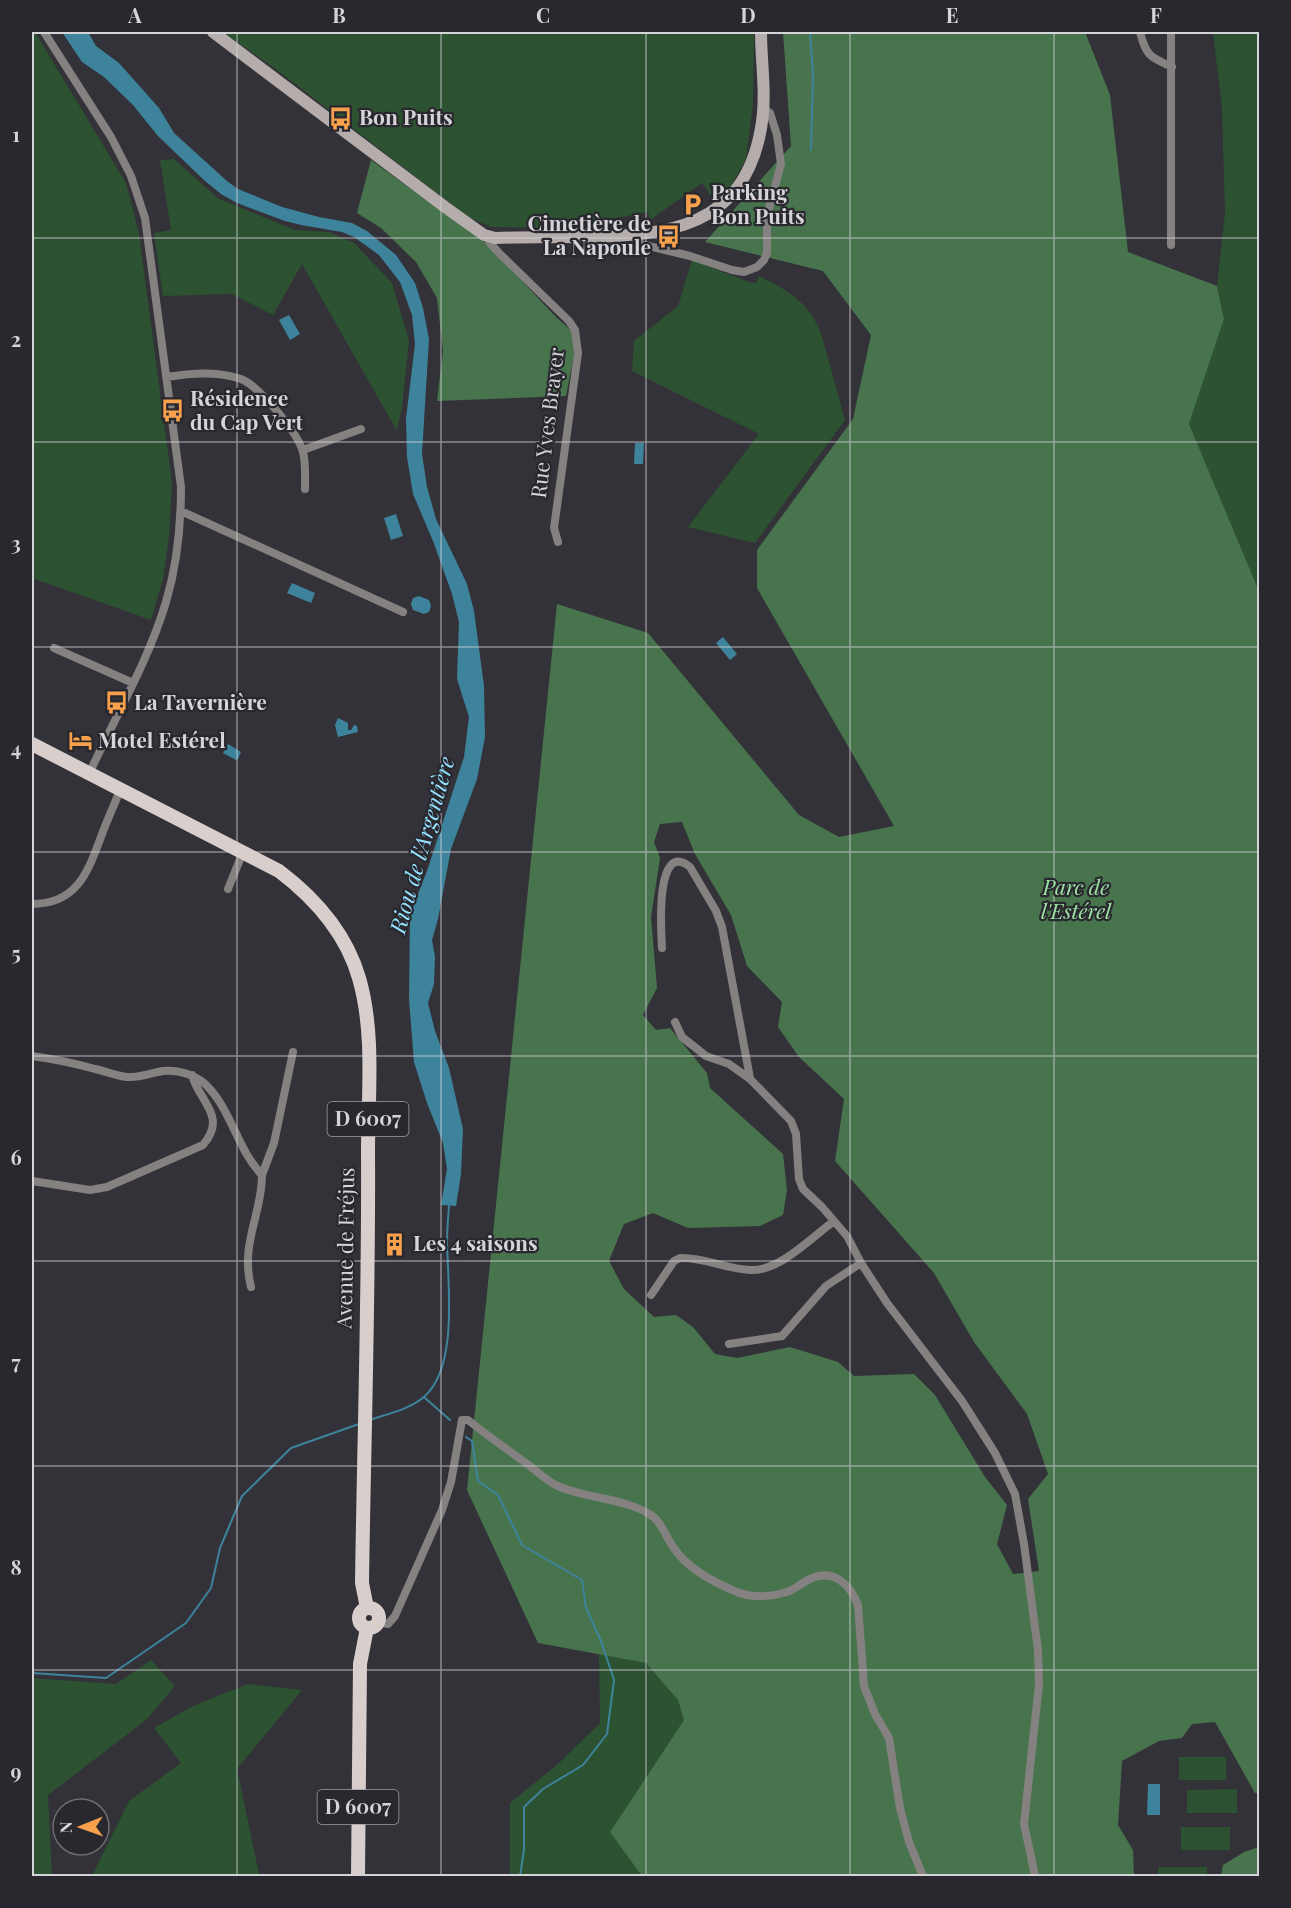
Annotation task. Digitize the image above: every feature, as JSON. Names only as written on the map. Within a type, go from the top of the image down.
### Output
[{"type":"main road","points":[[213,32],[406,179],[488,236],[637,236],[689,224],[705,216],[722,203],[740,182],[754,154],[762,125],[763,108],[761,32]]},
{"type":"main road","name":"Avenue de Fréjus","points":[[32,744],[279,872],[311,898],[341,936],[349,952],[364,1000],[368,1052],[362,1583],[367,1608],[375,1610],[379,1618],[372,1625]]},
{"type":"main road","name":"D 6007","points":[[358,1876],[360,1664],[372,1625]]},
{"type":"street","points":[[44,32],[97,114],[132,176],[146,224],[178,460],[181,511],[178,543],[167,600],[133,683],[89,774]]},
{"type":"street","points":[[1140,32],[1144,45],[1152,58],[1172,67]]},
{"type":"street","points":[[1171,32],[1171,245]]},
{"type":"street","points":[[637,236],[640,243],[644,245],[690,256],[732,270],[744,272],[757,267],[764,260],[767,216],[781,164],[777,135],[770,113],[763,108]]},
{"type":"street","name":"Rue Yves Brayer","points":[[488,236],[489,242],[499,253],[569,321],[575,330],[578,353],[554,528],[558,542]]},
{"type":"street","points":[[578,353],[587,359]]},
{"type":"street","points":[[167,377],[206,373],[239,379],[252,385],[288,426],[303,450],[304,489]]},
{"type":"street","points":[[303,450],[361,429]]},
{"type":"street","points":[[181,511],[403,612]]},
{"type":"street","points":[[54,648],[133,683]]},
{"type":"street","points":[[32,904],[50,903],[66,897],[80,884],[120,790]]},
{"type":"street","points":[[228,889],[243,852]]},
{"type":"street","points":[[662,948],[662,901],[668,869],[675,861],[683,862],[690,867],[716,911],[722,927],[750,1078]]},
{"type":"street","points":[[675,1022],[682,1037],[706,1056],[729,1064],[750,1078],[791,1121],[796,1134],[799,1179],[803,1190],[847,1236],[861,1263],[887,1303],[962,1401],[995,1453],[1015,1494],[1026,1556],[1038,1650],[1039,1684],[1024,1824],[1035,1876]]},
{"type":"street","points":[[252,1287],[248,1271],[250,1234],[262,1188],[262,1175],[273,1143],[293,1052]]},
{"type":"street","points":[[32,1056],[59,1059],[125,1077],[141,1077],[163,1071],[192,1075],[210,1088],[228,1116],[253,1165],[262,1175]]},
{"type":"street","points":[[32,1181],[90,1190],[107,1188],[203,1145],[212,1131],[213,1119],[210,1108],[194,1084],[192,1075]]},
{"type":"street","points":[[651,1295],[674,1261],[680,1258],[750,1270],[764,1269],[779,1263],[834,1221]]},
{"type":"street","points":[[729,1344],[782,1336],[826,1286],[861,1263]]},
{"type":"street","points":[[372,1625],[388,1624],[395,1616],[442,1510],[451,1482],[462,1420],[468,1420],[556,1486],[577,1494],[625,1504],[654,1516],[674,1550],[688,1564],[729,1589],[743,1594],[768,1597],[788,1592],[810,1579],[825,1575],[836,1577],[854,1595],[858,1605],[864,1686],[875,1714],[889,1738],[900,1808],[909,1842],[923,1876]]},
{"type":"green space","points":[[32,32],[35,32],[126,183],[139,234],[172,483],[169,537],[163,579],[151,620],[32,578]]},
{"type":"green space","points":[[223,32],[754,32],[753,104],[746,159],[730,188],[716,203],[702,183],[650,220],[648,212],[563,228],[491,227],[468,217],[277,70]]},
{"type":"green space","name":"Parc de l'Estérel","points":[[783,32],[1085,32],[1110,95],[1128,252],[1217,286],[1224,319],[1189,424],[1259,591],[1259,1793],[1255,1793],[1215,1722],[1192,1724],[1182,1738],[1159,1741],[1122,1761],[1118,1825],[1133,1850],[1134,1876],[642,1876],[610,1832],[684,1720],[678,1700],[646,1663],[538,1643],[467,1490],[557,604],[648,633],[799,815],[839,837],[894,826],[757,588],[757,550],[853,419],[871,335],[823,271],[705,242],[791,146]],"holes":[[[682,822],[695,854],[731,915],[747,966],[782,1002],[778,1027],[799,1057],[844,1099],[835,1161],[934,1273],[974,1342],[1027,1414],[1048,1474],[1028,1499],[1039,1571],[1013,1574],[997,1544],[1007,1505],[985,1477],[935,1395],[914,1374],[854,1376],[838,1362],[790,1347],[737,1358],[715,1354],[693,1327],[676,1315],[654,1317],[624,1289],[609,1261],[624,1224],[653,1213],[688,1228],[760,1226],[783,1215],[787,1190],[783,1154],[710,1088],[707,1073],[670,1028],[656,1030],[643,1015],[657,988],[651,917],[660,858],[654,842],[660,824]]]},
{"type":"green space","points":[[1213,32],[1259,32],[1259,591],[1189,424],[1224,319],[1217,286],[1225,213],[1222,108]]},
{"type":"green space","points":[[174,159],[219,199],[295,230],[329,232],[354,243],[392,283],[409,341],[397,431],[302,264],[273,315],[232,294],[163,296],[154,233],[171,230],[160,160]]},
{"type":"green space","points":[[371,160],[488,245],[573,332],[574,355],[566,396],[437,401],[443,351],[437,298],[416,262],[381,228],[357,213]]},
{"type":"green space","points":[[692,260],[749,282],[756,283],[759,276],[798,299],[818,325],[845,420],[755,543],[688,527],[759,434],[632,371],[634,341],[678,306]]},
{"type":"green space","points":[[599,1654],[646,1663],[678,1699],[684,1720],[610,1832],[644,1876],[510,1876],[510,1803],[558,1764],[600,1723]]},
{"type":"green space","points":[[151,1660],[175,1686],[146,1720],[48,1795],[52,1876],[32,1876],[32,1678],[116,1684]]},
{"type":"green space","points":[[248,1684],[302,1690],[237,1769],[259,1874],[251,1876],[92,1876],[101,1857],[111,1857],[111,1837],[129,1801],[181,1763],[154,1728],[195,1705]]},
{"type":"green space","points":[[1179,1757],[1226,1757],[1226,1780],[1179,1780]]},
{"type":"green space","points":[[1237,1789],[1237,1813],[1187,1813],[1187,1790]]},
{"type":"green space","points":[[1181,1827],[1230,1827],[1230,1850],[1181,1850]]},
{"type":"green space","points":[[1259,1847],[1259,1876],[1221,1876],[1223,1865],[1244,1852]]},
{"type":"green space","points":[[1158,1867],[1207,1867],[1207,1876],[1158,1876]]},
{"type":"water","points":[[62,32],[88,32],[96,46],[119,63],[159,108],[174,133],[238,189],[282,207],[352,223],[367,231],[396,255],[415,283],[429,339],[422,454],[427,487],[436,519],[467,584],[474,611],[484,686],[485,737],[477,779],[451,849],[432,940],[435,957],[434,984],[428,1003],[435,1031],[449,1068],[463,1129],[461,1174],[456,1206],[441,1205],[447,1169],[443,1143],[414,1062],[409,999],[410,915],[428,868],[464,757],[469,717],[457,679],[459,622],[452,594],[433,541],[413,494],[407,457],[406,419],[415,344],[412,315],[400,282],[379,255],[354,237],[342,232],[285,221],[237,203],[221,194],[158,136],[133,105],[104,77],[82,62]]},
{"type":"water","points":[[289,315],[300,334],[290,340],[279,320]]},
{"type":"water","points":[[635,443],[644,443],[643,464],[634,464]]},
{"type":"water","points":[[396,514],[403,536],[391,540],[384,518]]},
{"type":"water","points":[[292,583],[315,593],[311,603],[287,593]]},
{"type":"water","points":[[419,596],[429,600],[431,606],[429,612],[424,614],[413,610],[411,604],[413,598]]},
{"type":"water","points":[[723,637],[737,654],[730,660],[716,643]]},
{"type":"water","points":[[338,718],[348,723],[348,730],[351,730],[354,725],[357,726],[358,732],[338,737],[335,725]]},
{"type":"water","points":[[228,744],[241,752],[238,759],[223,753]]},
{"type":"water","points":[[1148,1784],[1160,1784],[1160,1815],[1147,1815]]},
{"type":"waterway","points":[[810,32],[813,75],[811,150]]},
{"type":"waterway","name":"Riou de l'Argentière","points":[[370,1420],[399,1411],[419,1401],[435,1383],[442,1365],[449,1324],[447,1243],[449,1206]]},
{"type":"waterway","points":[[425,1398],[450,1420]]},
{"type":"waterway","name":"Riou de l'Argentière","points":[[32,1673],[106,1678],[186,1623],[211,1588],[220,1548],[242,1496],[291,1448],[359,1424]]},
{"type":"waterway","points":[[466,1437],[472,1441],[478,1481],[498,1495],[522,1545],[582,1580],[586,1608],[601,1641],[614,1680],[607,1734],[583,1765],[543,1789],[524,1807],[524,1850],[520,1876]]},
{"type":"place","name":"Bon Puits","points":[[341,118]]},
{"type":"place","name":"Parking Bon Puits","points":[[693,205]]},
{"type":"place","name":"Cimetière de La Napoule","points":[[669,236]]},
{"type":"place","name":"Résidence du Cap Vert","points":[[172,411]]},
{"type":"place","name":"La Tavernière","points":[[116,703]]},
{"type":"place","name":"Motel Estérel","points":[[80,741]]},
{"type":"place","name":"Les 4 saisons","points":[[395,1244]]}]
